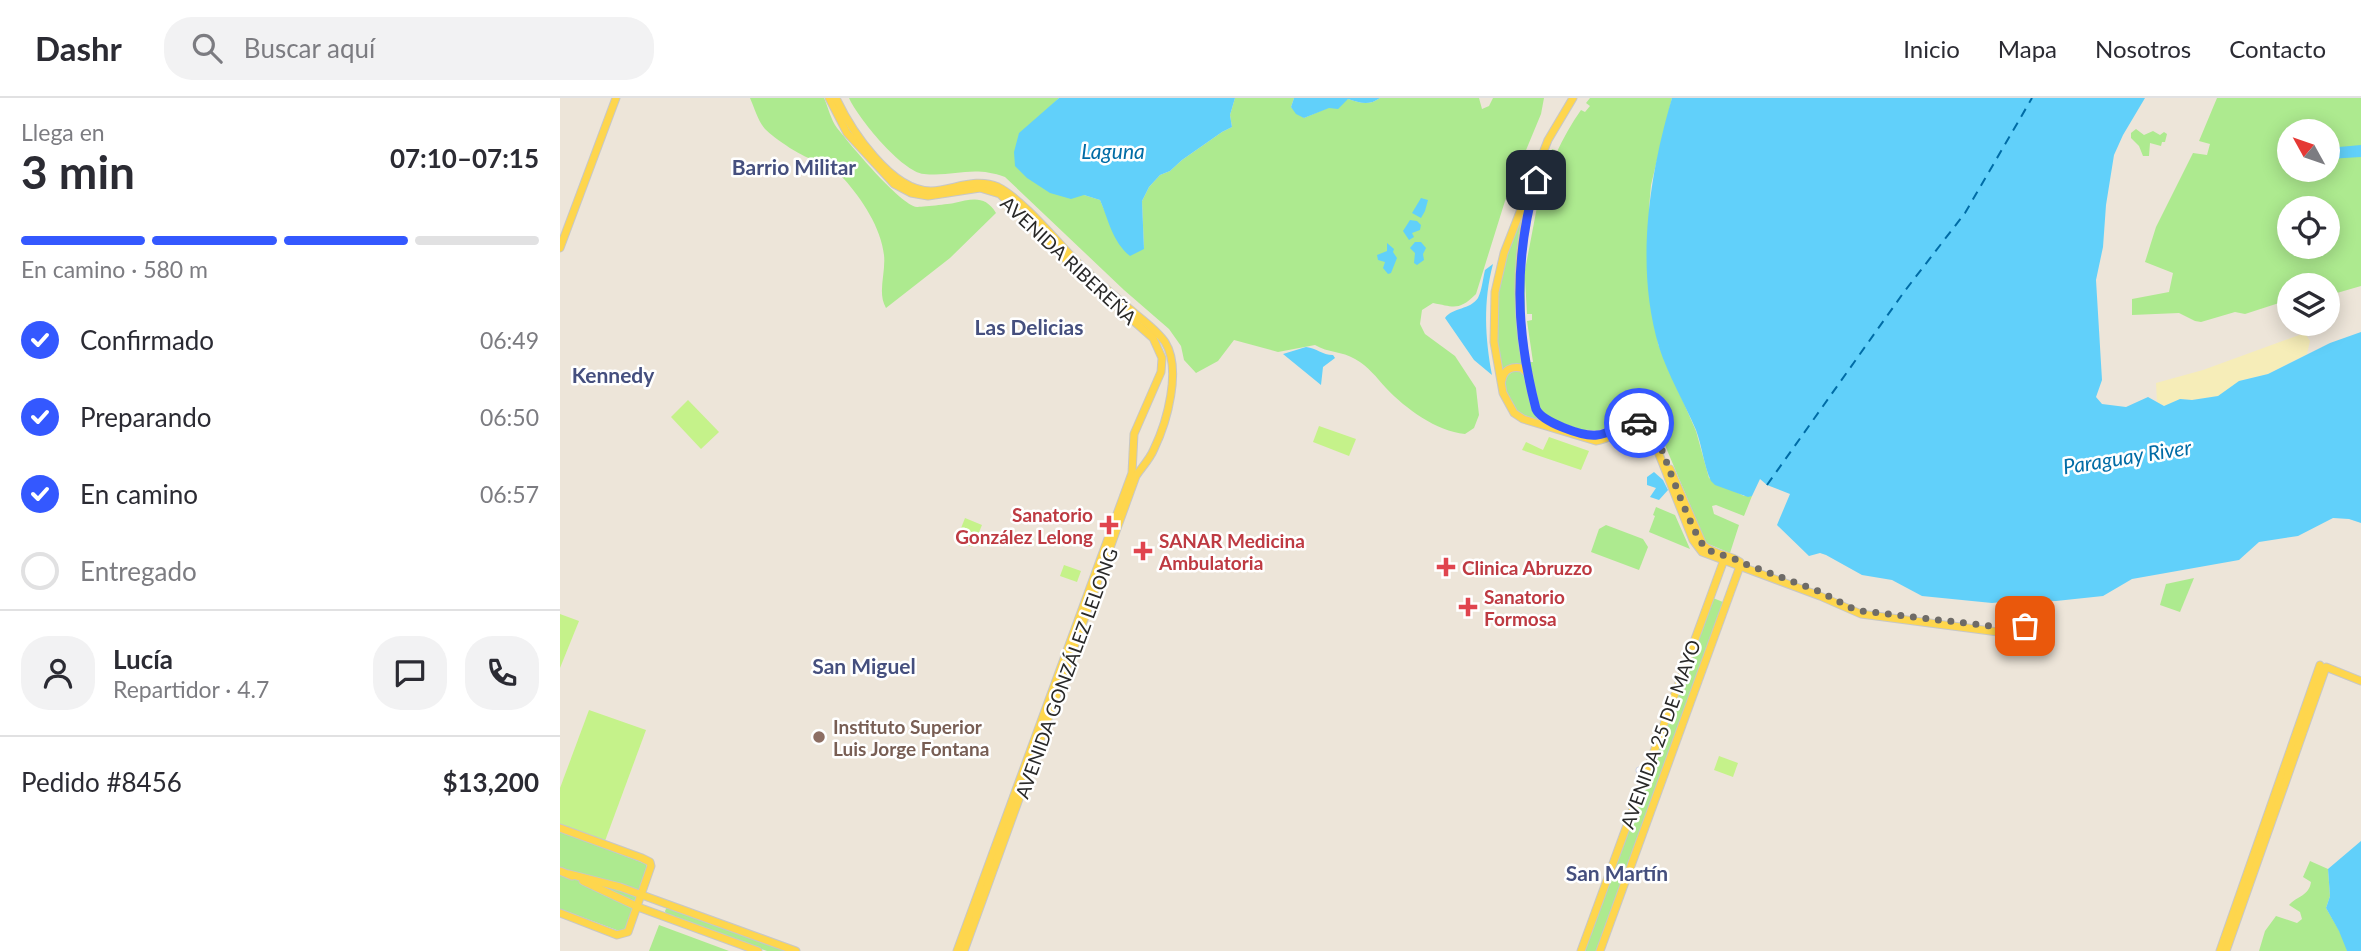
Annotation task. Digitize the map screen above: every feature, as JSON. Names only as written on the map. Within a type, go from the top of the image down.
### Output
[{"type":"main road","points":[[560,248],[562,235],[616,98]]},
{"type":"main road","name":"AVENIDA RIBEREÑA","points":[[828,98],[848,133],[894,184],[911,193],[928,196],[980,188],[1000,194],[1079,272],[1153,338],[1160,349],[1162,365],[1159,379],[1146,405]]},
{"type":"main road","name":"AVENIDA RIBEREÑA","points":[[836,98],[851,127],[888,170],[905,184],[931,191],[964,184],[988,184],[1002,189],[1016,200],[1082,267],[1161,336],[1173,362],[1170,398]]},
{"type":"main road","points":[[1575,98],[1544,159],[1524,228],[1519,270],[1519,310],[1529,376],[1539,414],[1550,423],[1595,436],[1621,424],[1633,422],[1653,431],[1699,539],[1707,548],[1724,558]]},
{"type":"main road","points":[[1575,98],[1556,125],[1536,166],[1498,272],[1493,303],[1493,328],[1501,383],[1508,406],[1523,419],[1596,440],[1607,438],[1624,428],[1644,431],[1653,439],[1697,547],[1702,552],[1821,592],[1862,611],[2008,628],[2025,626]]},
{"type":"main road","points":[[1501,383],[1505,372],[1513,367],[1522,368],[1529,376]]},
{"type":"main road","name":"AVENIDA GONZÁLEZ LELONG","points":[[964,951],[1135,479],[1156,446],[1170,398]]},
{"type":"main road","name":"AVENIDA GONZÁLEZ LELONG","points":[[957,951],[1132,473],[1134,434],[1146,405]]},
{"type":"main road","name":"AVENIDA 25 DE MAYO","points":[[1581,951],[1642,771],[1724,558]]},
{"type":"main road","points":[[1740,564],[1861,614],[2006,633]]},
{"type":"main road","name":"AVENIDA 25 DE MAYO","points":[[1600,951],[1740,564]]},
{"type":"main road","points":[[2226,951],[2323,666],[2361,681]]},
{"type":"main road","points":[[2220,951],[2276,803]]},
{"type":"main road","points":[[560,828],[650,862],[651,871],[628,932],[624,935],[617,935],[560,912]]},
{"type":"main road","points":[[560,871],[642,895],[796,951]]},
{"type":"main road","points":[[569,874],[638,907],[758,951]]},
{"type":"green space","points":[[750,98],[824,98],[837,128],[875,172],[909,204],[919,207],[978,200],[987,203],[996,213],[950,258],[886,308],[882,296],[882,245],[875,224],[864,205],[838,174],[817,160],[790,148],[765,129]]},
{"type":"green space","points":[[849,98],[1059,98],[1043,114],[1084,195],[1100,200],[1106,214],[1144,249],[1142,201],[1149,187],[1160,175],[1170,171],[1232,127],[1230,115],[1235,98],[1294,98],[1291,107],[1304,118],[1348,99],[1364,103],[1380,98],[1479,98],[1482,109],[1489,106],[1493,98],[1544,98],[1541,114],[1505,201],[1476,294],[1460,305],[1433,303],[1422,310],[1420,324],[1425,334],[1455,356],[1476,388],[1479,415],[1474,428],[1465,434],[1433,424],[1403,404],[1360,362],[1315,345],[1278,352],[1234,340],[1218,361],[1196,373],[1184,360],[1181,346],[1169,329],[1005,177],[983,172],[924,174],[915,171],[882,143],[861,118]]},
{"type":"green space","points":[[1590,98],[1672,98],[1651,185],[1649,208],[1658,344],[1696,431],[1709,478],[1744,496],[1752,496],[1744,516],[1716,505],[1712,506],[1714,514],[1739,525],[1730,553],[1706,543],[1662,438],[1646,417],[1631,411],[1631,419],[1622,418],[1603,431],[1591,433],[1548,418],[1542,413],[1538,403],[1529,362],[1533,362],[1527,321],[1532,320],[1532,314],[1527,314],[1525,279],[1525,317],[1522,317],[1522,260],[1525,261],[1525,270],[1537,207],[1542,208],[1543,202],[1539,200],[1547,176],[1574,120],[1581,110],[1585,112],[1590,106],[1586,103]]},
{"type":"green space","points":[[2217,98],[2361,98],[2361,286],[2340,292],[2340,273],[2277,273],[2277,304],[2245,314],[2235,312],[2201,322],[2179,313],[2132,315],[2132,299],[2169,292],[2173,273],[2145,262],[2156,227],[2193,153],[2207,155],[2210,144],[2199,141]]},
{"type":"green space","points":[[2136,129],[2144,135],[2153,131],[2160,135],[2164,132],[2167,134],[2165,142],[2162,142],[2161,146],[2150,143],[2149,156],[2143,156],[2139,146],[2131,138],[2131,133]]},
{"type":"green space","points":[[1552,149],[1555,150],[1536,202],[1533,201]]},
{"type":"green space","points":[[1526,201],[1517,283],[1518,322],[1524,365],[1509,365],[1500,370],[1494,315],[1503,263]]},
{"type":"green space","points":[[1514,370],[1521,371],[1525,377],[1534,409],[1541,421],[1519,412],[1511,403],[1503,380]]},
{"type":"green space","points":[[688,400],[719,432],[701,449],[671,417]]},
{"type":"green space","points":[[1319,426],[1356,439],[1349,456],[1313,442]]},
{"type":"green space","points":[[1549,437],[1589,451],[1581,470],[1522,450],[1526,442],[1543,450]]},
{"type":"green space","points":[[1656,507],[1675,515],[1690,549],[1649,532]]},
{"type":"green space","points":[[965,518],[982,525],[973,547],[956,541]]},
{"type":"green space","points":[[1606,525],[1643,539],[1648,547],[1639,570],[1591,552],[1599,529]]},
{"type":"green space","points":[[1064,565],[1081,571],[1077,582],[1060,576]]},
{"type":"green space","points":[[2194,578],[2180,612],[2160,605],[2166,584]]},
{"type":"green space","points":[[1713,598],[1723,602],[1596,951],[1585,951]]},
{"type":"green space","points":[[560,614],[579,621],[560,668]]},
{"type":"green space","points":[[589,710],[646,730],[605,841],[560,825],[560,788]]},
{"type":"green space","points":[[1719,756],[1738,763],[1733,777],[1714,770]]},
{"type":"green space","points":[[560,831],[646,864],[648,871],[626,928],[622,932],[560,909]]},
{"type":"green space","points":[[2310,861],[2328,869],[2330,896],[2326,908],[2346,942],[2347,951],[2259,951],[2265,931],[2276,916],[2297,923],[2302,919],[2300,912],[2289,905],[2310,887],[2311,882],[2303,877]]},
{"type":"green space","points":[[667,907],[790,951],[767,951],[666,914]]},
{"type":"green space","points":[[659,925],[729,951],[649,951]]},
{"type":"sand","points":[[2296,336],[2307,336],[2310,341],[2307,354],[2268,374],[2243,380],[2218,396],[2180,399],[2165,406],[2157,402],[2156,383],[2203,370]]},
{"type":"water","name":"Laguna","points":[[1059,98],[1235,98],[1230,115],[1232,127],[1170,171],[1160,175],[1149,187],[1142,201],[1144,249],[1130,256],[1115,237],[1100,200],[1084,195],[1071,199],[1050,193],[1027,178],[1015,166],[1014,152],[1019,133]]},
{"type":"water","points":[[1294,98],[1380,98],[1368,103],[1348,99],[1338,109],[1329,108],[1304,118],[1296,114],[1291,107]]},
{"type":"water","name":"Paraguay River","points":[[1672,98],[2145,98],[2114,155],[2103,247],[2096,280],[2102,380],[2096,397],[2102,404],[2126,407],[2148,397],[2164,406],[2180,399],[2218,396],[2239,381],[2268,374],[2330,343],[2361,332],[2361,523],[2333,518],[2298,536],[2259,542],[2239,560],[2132,579],[2103,596],[2056,601],[1992,603],[1922,596],[1892,580],[1862,575],[1826,555],[1820,553],[1809,556],[1777,525],[1790,494],[1767,485],[1760,479],[1752,496],[1748,497],[1711,481],[1696,430],[1659,347],[1648,285],[1648,222],[1657,159]]},
{"type":"water","points":[[2361,145],[2361,157],[2340,158],[2340,147]]},
{"type":"water","points":[[1421,198],[1428,200],[1421,218],[1412,213]]},
{"type":"water","points":[[1410,220],[1421,225],[1420,230],[1412,233],[1414,237],[1409,240],[1403,231]]},
{"type":"water","points":[[1415,242],[1421,242],[1426,248],[1424,260],[1417,265],[1414,263],[1415,253],[1410,248]]},
{"type":"water","points":[[1387,243],[1394,249],[1397,258],[1391,273],[1388,274],[1383,268],[1385,262],[1378,260],[1377,255],[1387,251]]},
{"type":"water","points":[[1493,264],[1486,320],[1492,375],[1474,360],[1445,318],[1448,314],[1475,302],[1485,270]]},
{"type":"water","points":[[1306,347],[1335,358],[1323,367],[1321,385],[1283,354]]},
{"type":"water","points":[[1654,472],[1663,480],[1668,490],[1659,500],[1650,497],[1656,488],[1647,485],[1647,477]]},
{"type":"water","points":[[2361,841],[2361,951],[2347,951],[2326,908],[2330,896],[2328,869]]},
{"type":"ferry route","points":[[1767,485],[1904,292],[1965,213],[2032,98]]},
{"type":"way so far","points":[[1639,423],[1653,431],[1699,539],[1712,552],[1732,556],[1740,562],[1821,592],[1862,611],[2008,628],[2025,626]]},
{"type":"place","name":"Sanatorio González Lelong","points":[[1109,525]]},
{"type":"place","name":"SANAR Medicina Ambulatoria","points":[[1143,551]]},
{"type":"place","name":"Clinica Abruzzo","points":[[1446,567]]},
{"type":"place","name":"Sanatorio Formosa","points":[[1468,607]]},
{"type":"place","name":"Instituto Superior Luis Jorge Fontana","points":[[819,737]]},
{"type":"district","name":"Barrio Militar","points":[[794,166]]},
{"type":"district","name":"Las Delicias","points":[[1029,326]]},
{"type":"district","name":"Kennedy","points":[[613,374]]},
{"type":"district","name":"San Miguel","points":[[864,665]]},
{"type":"district","name":"San Martín","points":[[1617,872]]},
{"type":"route","points":[[1536,180],[1524,228],[1519,292],[1521,330],[1536,409],[1542,418],[1550,423],[1595,436],[1621,424],[1639,423]]}]
